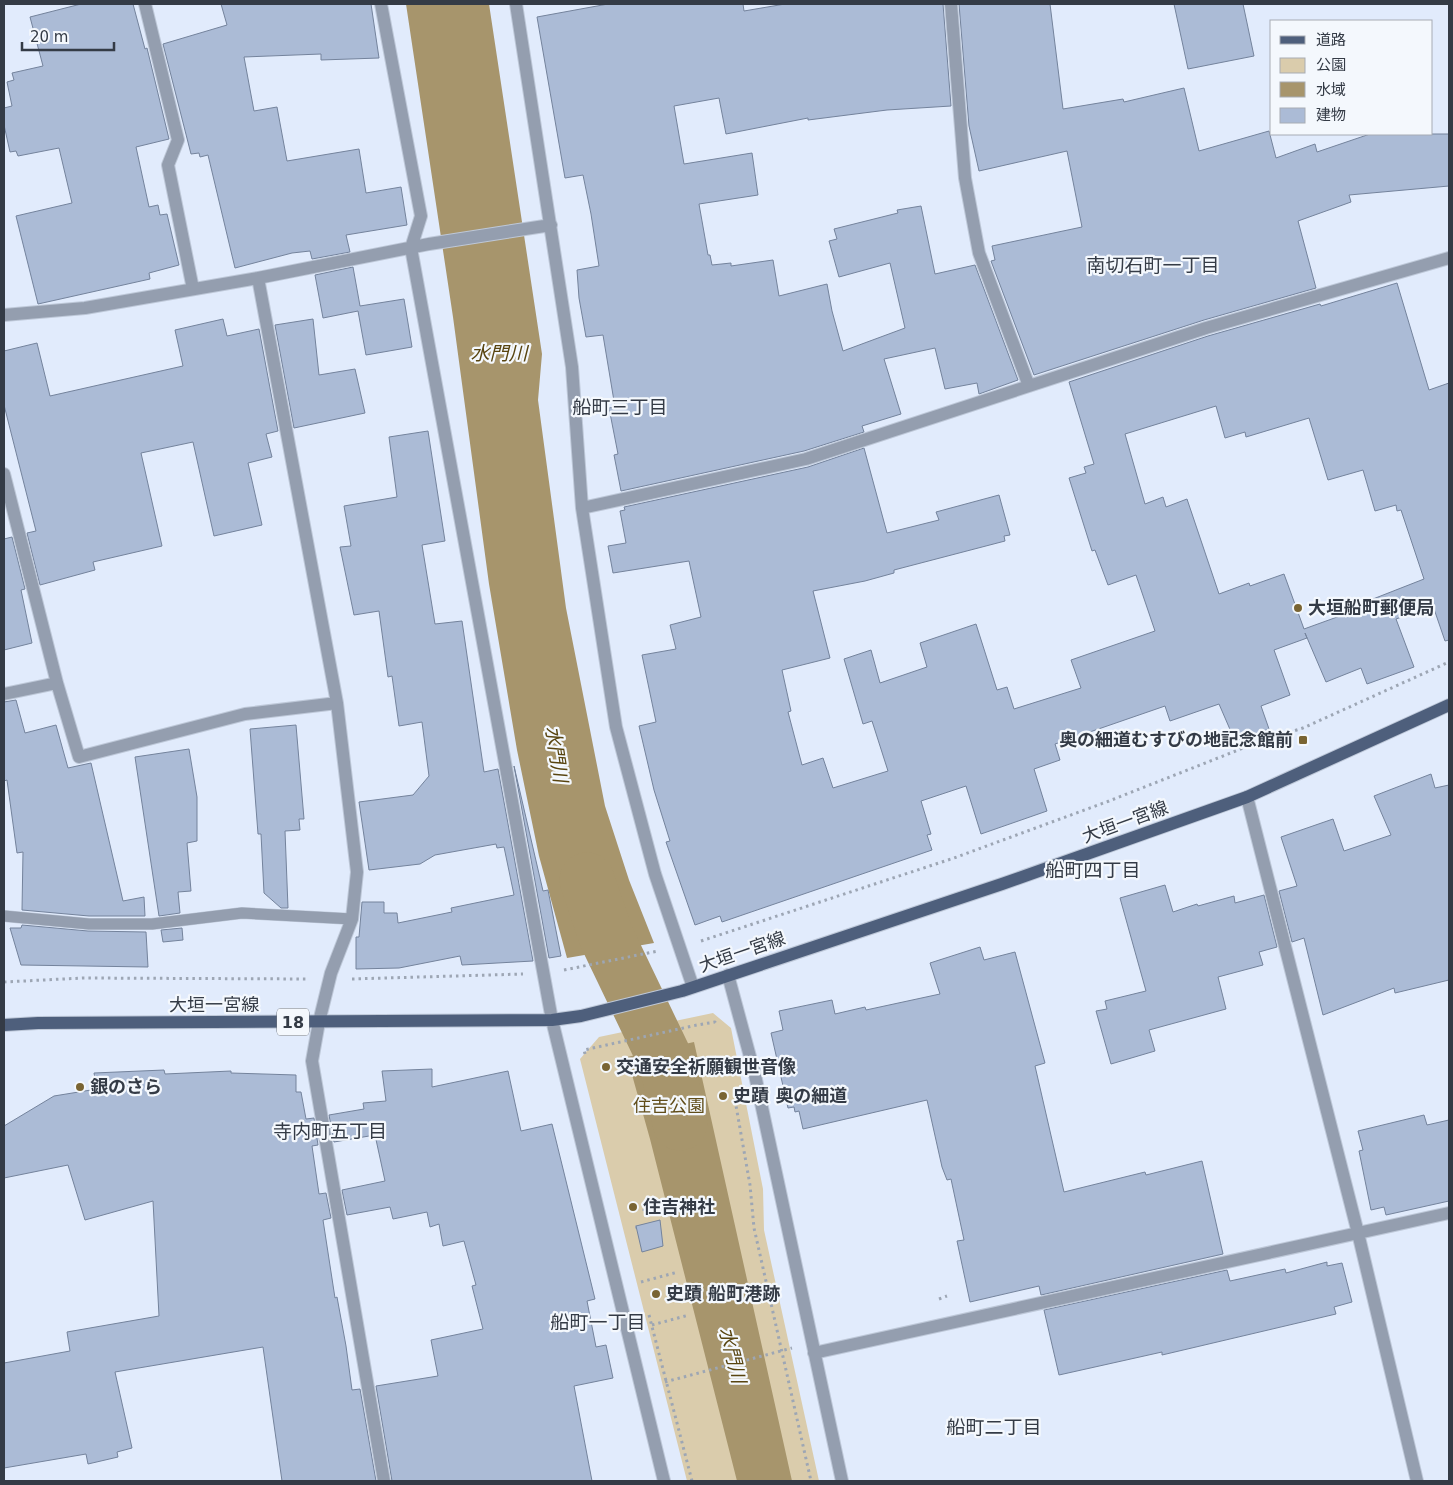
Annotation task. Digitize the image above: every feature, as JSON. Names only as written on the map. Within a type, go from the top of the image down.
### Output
[{"type":"main road","name":"大垣一宮線","points":[[4,1025],[38,1023],[552,1020],[581,1016],[688,989],[1002,884],[1247,797],[1449,705]]},
{"type":"street","points":[[144,4],[178,140],[168,165],[192,288]]},
{"type":"street","points":[[381,4],[421,216],[411,248],[552,1020],[664,1481]]},
{"type":"street","points":[[516,4],[572,367],[582,508],[616,726],[655,874],[679,946],[688,989]]},
{"type":"street","points":[[951,4],[964,178],[979,253],[1029,386]]},
{"type":"street","points":[[4,315],[85,308],[258,278],[429,244],[551,225]]},
{"type":"street","points":[[582,508],[806,459],[1206,328],[1449,258]]},
{"type":"street","points":[[258,278],[337,703],[357,872],[352,919],[330,979],[319,1022],[312,1061],[384,1481]]},
{"type":"street","points":[[4,474],[56,683],[79,757],[244,714],[337,703]]},
{"type":"street","points":[[4,694],[56,683]]},
{"type":"street","points":[[1247,797],[1358,1233],[1417,1481]]},
{"type":"street","points":[[728,975],[754,1075],[842,1481]]},
{"type":"street","points":[[814,1353],[1449,1213]]},
{"type":"lane","points":[[4,916],[89,924],[152,924],[242,914],[352,919]]},
{"type":"path","points":[[4,982],[84,978],[330,979],[543,973],[661,950],[679,946],[954,858],[1261,741],[1303,728],[1449,662]]},
{"type":"path","points":[[587,1060],[584,1050],[697,1025],[715,1022],[719,1027]]},
{"type":"path","points":[[734,1090],[750,1185],[754,1228],[811,1481]]},
{"type":"path","points":[[638,1272],[643,1290]]},
{"type":"path","points":[[641,1282],[678,1272]]},
{"type":"path","points":[[939,1299],[947,1296]]},
{"type":"path","points":[[647,1308],[692,1481]]},
{"type":"path","points":[[652,1325],[689,1315]]},
{"type":"path","points":[[680,1378],[781,1351]]},
{"type":"green space","name":"住吉公園","points":[[713,1013],[731,1028],[763,1189],[764,1230],[819,1481],[687,1481],[580,1059],[599,1037]]},
{"type":"water","name":"水門川","points":[[406,4],[489,4],[542,354],[538,400],[566,608],[605,806],[629,880],[654,943],[567,958],[539,856],[517,750],[489,584],[453,317]]},
{"type":"water","name":"水門川","points":[[694,1042],[792,1481],[737,1481],[650,1139],[627,1057]]},
{"type":"building","points":[[81,4],[133,4],[145,49],[147,48],[169,139],[136,147],[149,207],[158,205],[160,215],[167,214],[179,265],[149,273],[150,279],[38,304],[16,216],[72,203],[59,148],[18,156],[16,151],[10,152],[4,125],[4,108],[12,106],[7,82],[14,80],[12,73],[43,66],[30,17]]},
{"type":"building","points":[[221,4],[371,4],[379,58],[321,60],[321,54],[244,57],[254,111],[277,107],[287,161],[359,149],[366,193],[401,187],[407,225],[346,235],[350,252],[312,259],[310,251],[292,253],[235,268],[208,155],[200,157],[199,153],[191,154],[163,44],[227,25]]},
{"type":"building","points":[[608,4],[743,4],[744,11],[785,4],[943,4],[951,106],[887,110],[808,120],[808,118],[726,134],[719,98],[674,106],[684,164],[752,153],[758,195],[699,204],[708,255],[710,255],[712,265],[731,263],[731,266],[773,260],[779,296],[827,284],[843,351],[905,328],[890,263],[839,277],[829,241],[837,239],[834,229],[898,213],[897,210],[921,206],[935,274],[975,265],[1018,380],[979,394],[977,383],[945,389],[935,348],[884,359],[901,414],[862,426],[864,432],[804,451],[621,491],[614,455],[618,454],[609,408],[615,407],[603,335],[586,337],[579,298],[577,270],[599,266],[591,214],[583,175],[565,178],[537,17]]},
{"type":"building","points":[[959,4],[1050,4],[1063,109],[1123,99],[1124,102],[1184,88],[1199,151],[1269,131],[1276,158],[1315,144],[1317,152],[1367,135],[1449,134],[1449,186],[1349,195],[1351,202],[1298,221],[1316,288],[1204,320],[1034,375],[991,261],[995,260],[992,246],[1082,227],[1067,151],[979,171],[969,126]]},
{"type":"building","points":[[1174,4],[1243,4],[1254,56],[1188,69]]},
{"type":"building","points":[[353,267],[360,306],[404,299],[412,347],[366,355],[358,311],[323,318],[315,275]]},
{"type":"building","points":[[1397,283],[1429,390],[1449,383],[1449,640],[1445,641],[1433,606],[1396,619],[1414,667],[1367,684],[1361,668],[1326,682],[1305,633],[1307,638],[1274,650],[1290,695],[1261,706],[1269,729],[1235,741],[1219,704],[1170,721],[1165,706],[1055,744],[1060,760],[1034,769],[1047,811],[981,834],[966,786],[921,801],[931,834],[927,835],[932,850],[722,922],[720,916],[695,925],[666,842],[670,841],[654,790],[639,726],[656,722],[642,655],[676,649],[670,625],[701,617],[689,561],[613,573],[608,546],[626,543],[620,511],[625,510],[624,507],[808,467],[864,448],[887,533],[939,520],[936,512],[999,495],[1010,535],[1004,536],[1005,541],[894,570],[894,573],[865,581],[813,591],[830,658],[782,670],[791,711],[788,712],[802,765],[823,758],[833,788],[888,771],[872,721],[863,724],[844,659],[871,650],[880,683],[927,667],[920,643],[976,624],[997,690],[1007,687],[1014,709],[1081,688],[1071,660],[1155,631],[1136,575],[1108,585],[1095,550],[1092,551],[1069,478],[1086,473],[1084,467],[1094,464],[1069,382],[1208,336],[1320,304],[1321,306]],"holes":[[[1216,406],[1225,438],[1245,432],[1246,437],[1309,418],[1328,480],[1363,470],[1375,511],[1396,505],[1397,511],[1401,510],[1424,579],[1350,608],[1351,612],[1304,629],[1284,574],[1250,586],[1249,583],[1219,594],[1187,499],[1166,507],[1163,497],[1145,504],[1125,434]]]},
{"type":"building","points":[[223,319],[227,336],[259,329],[278,431],[266,434],[272,457],[248,463],[262,525],[214,536],[193,442],[141,453],[162,546],[93,562],[95,570],[40,585],[27,533],[36,531],[4,405],[4,351],[37,343],[50,396],[183,366],[175,330]]},
{"type":"building","points":[[313,319],[319,375],[355,369],[365,413],[294,428],[275,325]]},
{"type":"building","points":[[428,431],[445,541],[422,545],[435,624],[462,621],[484,772],[498,769],[533,961],[462,965],[460,956],[399,968],[356,969],[356,937],[359,937],[362,902],[384,902],[384,913],[397,913],[398,923],[452,912],[451,908],[514,895],[504,847],[497,848],[496,844],[435,855],[420,864],[369,870],[359,802],[413,795],[429,776],[422,722],[399,726],[392,676],[388,677],[379,611],[354,615],[340,547],[351,546],[344,506],[397,497],[389,437]]},
{"type":"building","points":[[12,537],[25,589],[21,590],[32,643],[4,650],[4,539]]},
{"type":"building","points":[[16,700],[25,733],[56,725],[68,768],[91,763],[123,901],[144,897],[145,916],[89,916],[22,910],[23,852],[17,853],[7,780],[4,781],[4,702]]},
{"type":"building","points":[[296,725],[304,819],[299,819],[300,830],[285,831],[288,908],[281,908],[264,893],[261,834],[258,834],[250,729]]},
{"type":"building","points":[[189,749],[197,797],[197,841],[187,843],[191,891],[178,892],[180,913],[159,916],[135,757]]},
{"type":"building","points":[[514,766],[543,891],[548,890],[561,956],[549,958]]},
{"type":"building","points":[[1431,774],[1435,788],[1449,785],[1449,980],[1395,993],[1394,988],[1323,1015],[1304,938],[1292,942],[1279,891],[1297,886],[1281,837],[1333,819],[1344,851],[1391,835],[1374,796]]},
{"type":"building","points":[[1165,885],[1173,912],[1197,904],[1198,906],[1234,896],[1235,903],[1264,895],[1277,947],[1259,952],[1263,965],[1218,977],[1226,1009],[1149,1030],[1155,1051],[1111,1064],[1096,1011],[1107,1009],[1105,1001],[1146,991],[1120,898]]},
{"type":"building","points":[[22,925],[88,931],[146,932],[148,967],[21,965],[10,928],[21,928]]},
{"type":"building","points":[[182,928],[183,940],[163,942],[161,930]]},
{"type":"building","points":[[980,947],[984,960],[1015,952],[1045,1063],[1035,1066],[1064,1192],[1145,1172],[1146,1175],[1202,1161],[1223,1254],[1041,1295],[1039,1286],[970,1302],[957,1241],[964,1240],[951,1179],[947,1180],[942,1167],[927,1100],[803,1129],[799,1111],[795,1112],[794,1107],[788,1108],[771,1033],[783,1030],[779,1011],[832,1000],[835,1014],[865,1007],[866,1010],[940,994],[930,963]]},
{"type":"building","points":[[432,1069],[432,1087],[508,1071],[521,1131],[552,1124],[595,1299],[587,1301],[596,1347],[606,1345],[613,1378],[574,1386],[592,1481],[392,1481],[376,1386],[438,1376],[431,1340],[483,1329],[472,1286],[476,1285],[464,1241],[443,1246],[439,1224],[430,1227],[427,1212],[393,1219],[390,1207],[347,1215],[342,1190],[385,1181],[375,1135],[334,1142],[329,1115],[364,1109],[363,1103],[386,1101],[382,1071]]},
{"type":"building","points":[[164,1070],[165,1074],[231,1071],[231,1073],[296,1075],[296,1092],[301,1092],[306,1119],[314,1118],[318,1145],[312,1146],[319,1194],[326,1193],[331,1218],[323,1220],[335,1298],[337,1297],[352,1390],[360,1389],[376,1481],[282,1481],[263,1347],[115,1372],[132,1448],[117,1452],[118,1457],[88,1464],[86,1454],[4,1468],[4,1363],[70,1351],[67,1332],[159,1316],[153,1201],[85,1220],[68,1165],[4,1178],[4,1126],[54,1096],[97,1089],[94,1073]]},
{"type":"building","points":[[1424,1115],[1427,1125],[1449,1120],[1449,1201],[1386,1215],[1384,1207],[1371,1210],[1359,1151],[1363,1150],[1358,1131]]},
{"type":"building","points":[[660,1220],[663,1246],[642,1252],[636,1226]]},
{"type":"building","points":[[1327,1262],[1327,1266],[1342,1263],[1352,1302],[1334,1307],[1336,1314],[1162,1355],[1162,1352],[1059,1375],[1044,1310],[1227,1270],[1230,1281],[1285,1269],[1286,1273]]},
{"type":"waterway","name":"水門川","points":[[587,880],[606,936],[666,1061],[680,1123]]},
{"type":"place","name":"大垣船町郵便局","points":[[1298,608]]},
{"type":"place","name":"奥の細道むすびの地記念館前","points":[[1303,740]]},
{"type":"place","name":"交通安全祈願観世音像","points":[[606,1067]]},
{"type":"place","name":"銀のさら","points":[[80,1087]]},
{"type":"place","name":"史蹟 奥の細道","points":[[723,1096]]},
{"type":"place","name":"住吉神社","points":[[633,1207]]},
{"type":"place","name":"史蹟 船町港跡","points":[[656,1294]]},
{"type":"district","name":"南切石町一丁目","points":[[1153,265]]},
{"type":"district","name":"船町三丁目","points":[[620,407]]},
{"type":"district","name":"船町四丁目","points":[[1093,870]]},
{"type":"district","name":"寺内町五丁目","points":[[330,1131]]},
{"type":"district","name":"船町一丁目","points":[[598,1322]]},
{"type":"district","name":"船町二丁目","points":[[994,1427]]}]
